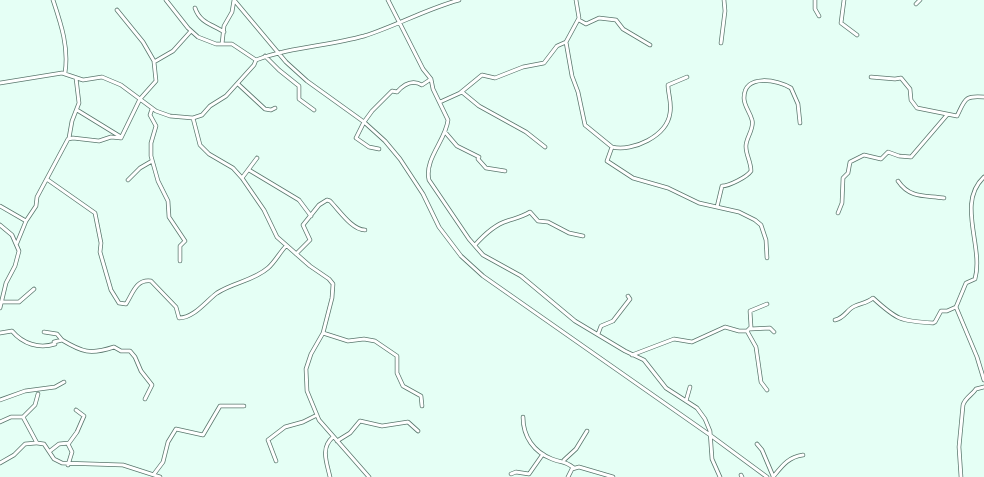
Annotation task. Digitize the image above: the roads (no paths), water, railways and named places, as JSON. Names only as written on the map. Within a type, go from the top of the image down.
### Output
[{"type":"street","points":[[53,0],[62,25],[65,73]]},
{"type":"street","points":[[166,0],[191,31],[212,44],[236,45],[256,60]]},
{"type":"street","points":[[222,44],[226,22],[232,12],[234,0]]},
{"type":"street","points":[[234,0],[278,52],[307,81],[364,122],[385,141],[423,194],[439,227],[461,256],[483,276],[767,477]]},
{"type":"street","points":[[388,0],[423,69],[431,79],[433,89],[448,120],[445,132],[428,168],[428,177],[475,246],[488,258],[521,276],[556,307],[647,363],[660,383],[700,412],[710,435],[712,459],[720,477]]},
{"type":"street","points":[[0,83],[65,73],[85,80],[104,77],[121,85],[152,108],[170,116],[193,118],[202,115],[238,84],[256,60],[265,56],[343,41],[401,24],[459,0]]},
{"type":"street","points":[[440,102],[462,92],[482,75],[497,78],[522,67],[544,63],[557,46],[566,42],[579,20],[576,0]]},
{"type":"street","points":[[721,43],[724,0]]},
{"type":"street","points":[[815,0],[819,16]]},
{"type":"street","points":[[844,0],[841,23],[857,35]]},
{"type":"street","points":[[916,4],[920,0]]},
{"type":"street","points":[[195,8],[206,24],[224,32]]},
{"type":"street","points":[[117,10],[143,42],[154,62],[156,81],[140,99],[121,137]]},
{"type":"street","points":[[579,20],[586,24],[599,18],[616,20],[623,29],[650,45]]},
{"type":"street","points":[[154,62],[173,51],[191,31]]},
{"type":"street","points":[[566,42],[585,125],[612,147],[628,148],[658,135],[670,116],[668,85],[687,77]]},
{"type":"street","points":[[265,56],[299,86],[299,99],[314,110]]},
{"type":"street","points":[[871,77],[895,79],[901,77],[910,89],[911,100],[917,108],[947,115],[957,116],[963,102],[969,97],[984,97]]},
{"type":"street","points":[[17,243],[26,221],[36,206],[37,197],[69,138],[79,98],[76,78]]},
{"type":"street","points":[[379,149],[369,147],[357,138],[364,122],[391,92],[397,92],[406,83],[422,85],[431,79]]},
{"type":"street","points":[[717,207],[722,186],[746,177],[751,171],[746,147],[753,122],[744,100],[747,88],[759,80],[775,82],[791,88],[798,104],[800,123]]},
{"type":"street","points":[[238,84],[265,109],[275,108]]},
{"type":"street","points":[[462,92],[479,106],[525,131],[545,147]]},
{"type":"street","points":[[152,108],[150,115],[156,126],[151,146],[158,181],[168,201],[169,217],[185,241],[180,247],[180,261]]},
{"type":"street","points":[[77,110],[121,137]]},
{"type":"street","points":[[838,213],[842,203],[843,178],[849,172],[850,162],[864,155],[881,159],[888,152],[902,157],[911,157],[947,115]]},
{"type":"street","points":[[193,118],[202,147],[229,165],[242,178],[264,210],[275,234],[286,246],[333,284],[332,298],[323,333],[310,354],[306,369],[307,391],[317,415],[333,437],[369,477]]},
{"type":"street","points":[[445,132],[457,146],[478,157],[486,168],[505,171]]},
{"type":"street","points":[[69,138],[99,141],[121,137]]},
{"type":"street","points":[[612,147],[607,161],[633,178],[656,184],[694,201],[740,212],[761,224],[766,240],[767,258]]},
{"type":"street","points":[[242,178],[257,158]]},
{"type":"street","points":[[128,180],[140,168],[153,160]]},
{"type":"street","points":[[249,170],[298,200],[311,216]]},
{"type":"street","points":[[835,320],[841,319],[855,306],[867,303],[873,298],[891,315],[913,322],[936,322],[941,311],[956,307],[966,283],[975,279],[978,259],[972,199],[976,184],[984,177]]},
{"type":"street","points":[[48,180],[94,213],[101,243],[100,251],[110,288],[118,303],[126,304],[137,285],[143,280],[151,281],[176,307],[179,318],[183,318],[204,306],[213,296],[231,284],[251,279],[266,269],[286,246]]},
{"type":"street","points":[[898,181],[902,188],[913,195],[944,198]]},
{"type":"street","points":[[296,254],[310,240],[303,226],[323,201],[329,200],[345,216],[347,222],[364,230]]},
{"type":"street","points":[[0,206],[26,221]]},
{"type":"street","points":[[475,246],[487,232],[505,222],[520,219],[530,212],[538,220],[548,222],[569,233],[583,236]]},
{"type":"street","points":[[0,225],[10,232],[17,243],[19,255],[6,283],[0,308]]},
{"type":"street","points":[[2,302],[19,302],[34,289]]},
{"type":"street","points":[[598,334],[601,326],[611,323],[619,315],[630,299],[628,296]]},
{"type":"street","points":[[767,304],[750,311],[749,330],[756,347],[761,382],[767,390]]},
{"type":"street","points":[[956,307],[984,380]]},
{"type":"street","points":[[632,355],[674,339],[692,342],[724,327],[739,331],[770,328],[774,332]]},
{"type":"street","points":[[0,333],[12,331],[22,340],[34,345],[51,346],[55,344],[54,342],[62,340]]},
{"type":"street","points":[[44,332],[57,334],[72,347],[87,352],[100,352],[114,347],[121,351],[131,351],[152,385],[145,399]]},
{"type":"street","points":[[323,333],[348,341],[370,339],[380,344],[396,356],[397,374],[404,387],[421,396],[422,406]]},
{"type":"street","points":[[0,400],[25,391],[56,387],[64,382]]},
{"type":"street","points":[[686,401],[690,387]]},
{"type":"street","points":[[961,477],[959,437],[963,402],[976,389],[984,387]]},
{"type":"street","points":[[0,428],[0,422],[11,417],[23,417],[35,405],[38,394]]},
{"type":"street","points":[[154,474],[163,462],[168,442],[176,429],[203,435],[220,406],[244,406]]},
{"type":"street","points":[[50,451],[59,444],[68,443],[77,432],[84,417],[76,411]]},
{"type":"street","points":[[276,461],[268,440],[280,430],[317,415]]},
{"type":"street","points":[[23,417],[37,443]]},
{"type":"street","points":[[523,417],[524,432],[532,446],[543,454],[554,460],[564,460],[574,468],[581,467],[613,477]]},
{"type":"street","points":[[337,441],[350,433],[360,421],[381,426],[408,423],[418,431]]},
{"type":"street","points":[[564,460],[576,449],[587,431]]},
{"type":"street","points":[[330,477],[325,451],[327,442],[333,437]]},
{"type":"street","points":[[0,463],[14,455],[25,444],[37,443],[44,444],[54,459],[68,465],[123,465],[160,477]]},
{"type":"street","points":[[68,443],[72,452],[68,465]]},
{"type":"street","points":[[757,444],[762,450],[773,477],[792,457],[803,455]]},
{"type":"street","points":[[511,474],[516,472],[529,474],[543,454]]},
{"type":"street","points":[[568,477],[574,468]]}]
